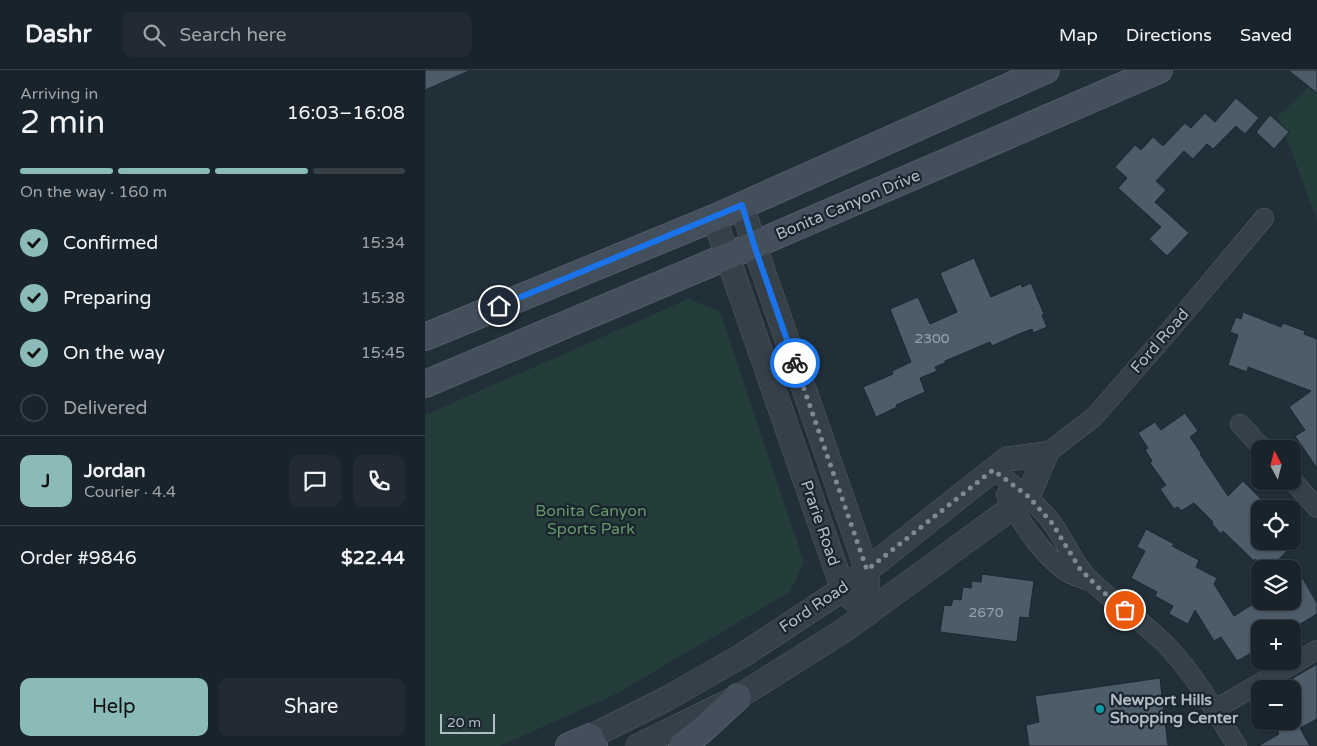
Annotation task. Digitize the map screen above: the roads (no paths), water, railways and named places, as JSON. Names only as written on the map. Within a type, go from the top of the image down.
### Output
[{"type":"main road","points":[[425,337],[714,218],[1046,70]]},
{"type":"main road","name":"Bonita Canyon Drive","points":[[425,384],[727,257],[1159,70]]},
{"type":"main road","points":[[681,746],[702,730],[738,697]]},
{"type":"street","name":"Prarie Road","points":[[742,205],[754,245],[867,570],[867,614]]},
{"type":"street","name":"Prarie Road","points":[[714,218],[843,589],[867,614]]},
{"type":"street","name":"Ford Road","points":[[1020,502],[1046,454],[1094,417],[1264,218]]},
{"type":"street","points":[[1241,424],[1255,440]]},
{"type":"street","name":"Ford Road","points":[[579,744],[668,698],[743,655],[843,589],[1007,459],[1046,454]]},
{"type":"street","points":[[993,470],[1020,502],[1023,526],[1065,571],[1095,584],[1150,629],[1171,650],[1189,672],[1237,746]]},
{"type":"street","points":[[1301,490],[1317,508]]},
{"type":"street","points":[[638,746],[738,697],[816,650],[1020,502]]},
{"type":"street","points":[[1214,710],[1317,650]]},
{"type":"place","name":"Newport Hills Shopping Center","points":[[1100,709]]},
{"type":"park label","name":"Bonita Canyon Sports Park","points":[[591,520]]}]
